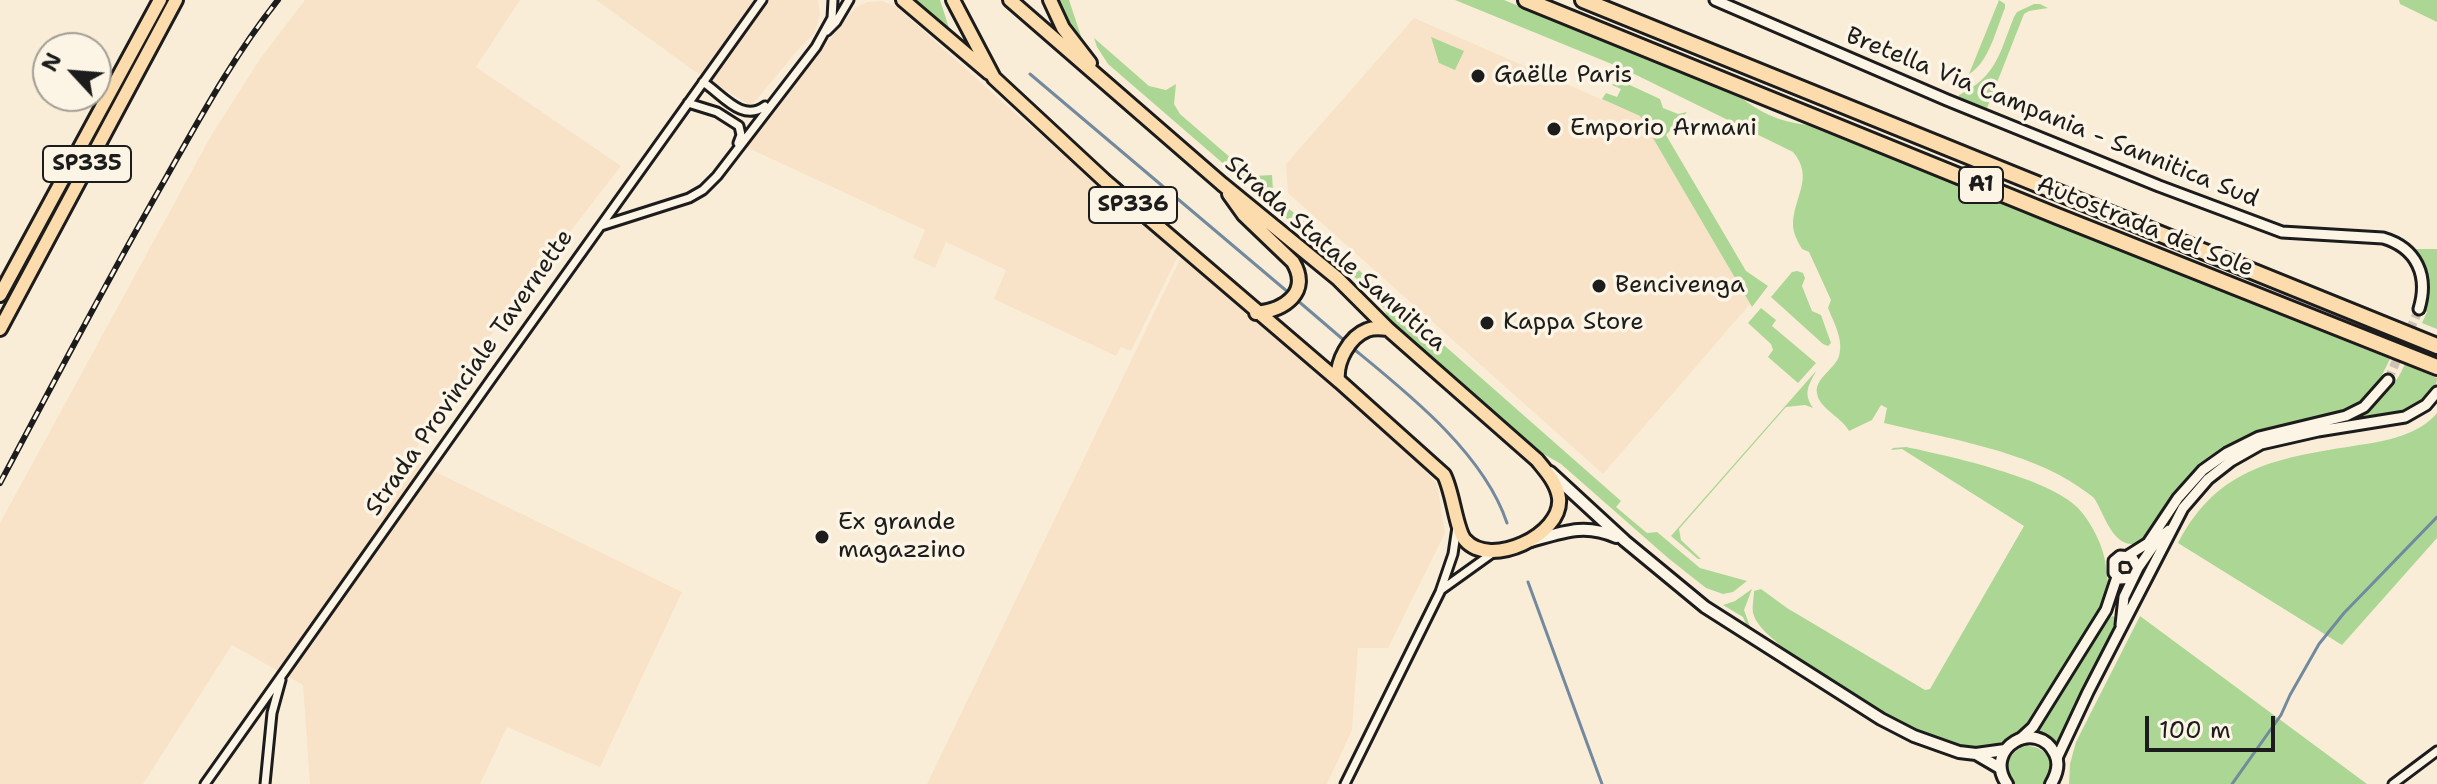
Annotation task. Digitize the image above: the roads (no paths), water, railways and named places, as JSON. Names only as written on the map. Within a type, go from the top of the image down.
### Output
[{"type":"highway","name":"Autostrada del Sole","points":[[1526,0],[2437,367]]},
{"type":"highway","name":"Autostrada del Sole","points":[[1583,0],[2437,346]]},
{"type":"main road","name":"SP335","points":[[0,295],[160,0]]},
{"type":"main road","name":"SP335","points":[[0,329],[176,0]]},
{"type":"main road","points":[[903,0],[994,78]]},
{"type":"main road","name":"SP336","points":[[953,0],[994,78],[1104,180],[1444,475],[1466,541],[1482,551],[1494,552]]},
{"type":"main road","name":"Strada Statale Sannitica","points":[[1010,0],[1222,184],[1337,278],[1388,329],[1625,541],[1705,607],[1881,719],[1943,748],[1976,754],[2005,750]]},
{"type":"main road","name":"Strada Statale Sannitica","points":[[1050,0],[1063,28],[1105,81]]},
{"type":"main road","points":[[1222,184],[1244,215],[1299,271],[1299,286],[1292,298],[1270,311],[1256,313]]},
{"type":"main road","points":[[1341,383],[1338,364],[1358,336],[1374,328],[1388,329]]},
{"type":"main road","name":"Strada Statale Sannitica","points":[[1494,552],[1529,541],[1551,522],[1559,508],[1557,491],[1537,460]]},
{"type":"main road","points":[[1529,541],[1570,530],[1592,528],[1625,541]]},
{"type":"main road","points":[[2007,784],[2000,768],[2005,750],[2020,739],[2038,739],[2053,750],[2057,758],[2055,782]]},
{"type":"main road","name":"Strada Statale Sannitica","points":[[1976,754],[2000,768]]},
{"type":"street","points":[[599,227],[762,0]]},
{"type":"street","name":"Strada Provinciale Tavernette","points":[[820,39],[832,18],[833,0]]},
{"type":"street","name":"Strada Provinciale Tavernette","points":[[205,784],[599,227],[689,198],[703,190],[836,22],[849,0]]},
{"type":"street","name":"Bretella Via Campania - Sannitica Sud","points":[[1715,0],[1947,100],[2282,232],[2383,238],[2398,242],[2415,260],[2421,274],[2423,285],[2419,309]]},
{"type":"street","points":[[703,82],[749,114],[757,113],[774,100]]},
{"type":"street","points":[[688,103],[717,112],[739,126],[741,135],[737,149]]},
{"type":"street","points":[[2132,578],[2124,580],[2117,577],[2113,569],[2114,561],[2148,543],[2178,498],[2203,470],[2227,453],[2259,437],[2346,416],[2364,407],[2388,380]]},
{"type":"street","points":[[2057,758],[2183,508],[2208,479],[2261,444],[2405,417],[2426,405],[2437,392]]},
{"type":"street","points":[[1345,784],[1440,592],[1453,554],[1457,521]]},
{"type":"street","points":[[2119,632],[2124,597],[2132,578],[2159,538],[2173,527]]},
{"type":"street","points":[[1440,592],[1494,552]]},
{"type":"street","points":[[2129,555],[2136,560],[2138,568]]},
{"type":"street","points":[[2020,739],[2033,727],[2106,610],[2117,577]]},
{"type":"street","name":"Strada Provinciale Tavernette","points":[[265,784],[272,713],[283,672]]},
{"type":"street","points":[[2393,784],[2437,751]]},
{"type":"waterway","points":[[1030,74],[1289,293]]},
{"type":"waterway","points":[[1297,300],[1346,342]]},
{"type":"waterway","points":[[1355,350],[1421,406],[1463,450],[1481,473],[1507,523]]},
{"type":"waterway","points":[[2232,784],[2281,715],[2319,644],[2344,613],[2437,517]]},
{"type":"waterway","points":[[1528,582],[1602,784]]},
{"type":"tunnel","points":[[2388,380],[2419,309]]},
{"type":"railway","points":[[0,483],[103,290],[193,131],[233,64],[278,0]]},
{"type":"place","name":"Gaëlle Paris","points":[[1478,76]]},
{"type":"place","name":"Emporio Armani","points":[[1554,129]]},
{"type":"place","name":"Bencivenga","points":[[1599,286]]},
{"type":"place","name":"Kappa Store","points":[[1487,323]]},
{"type":"place","name":"Ex grande magazzino","points":[[822,537]]}]
